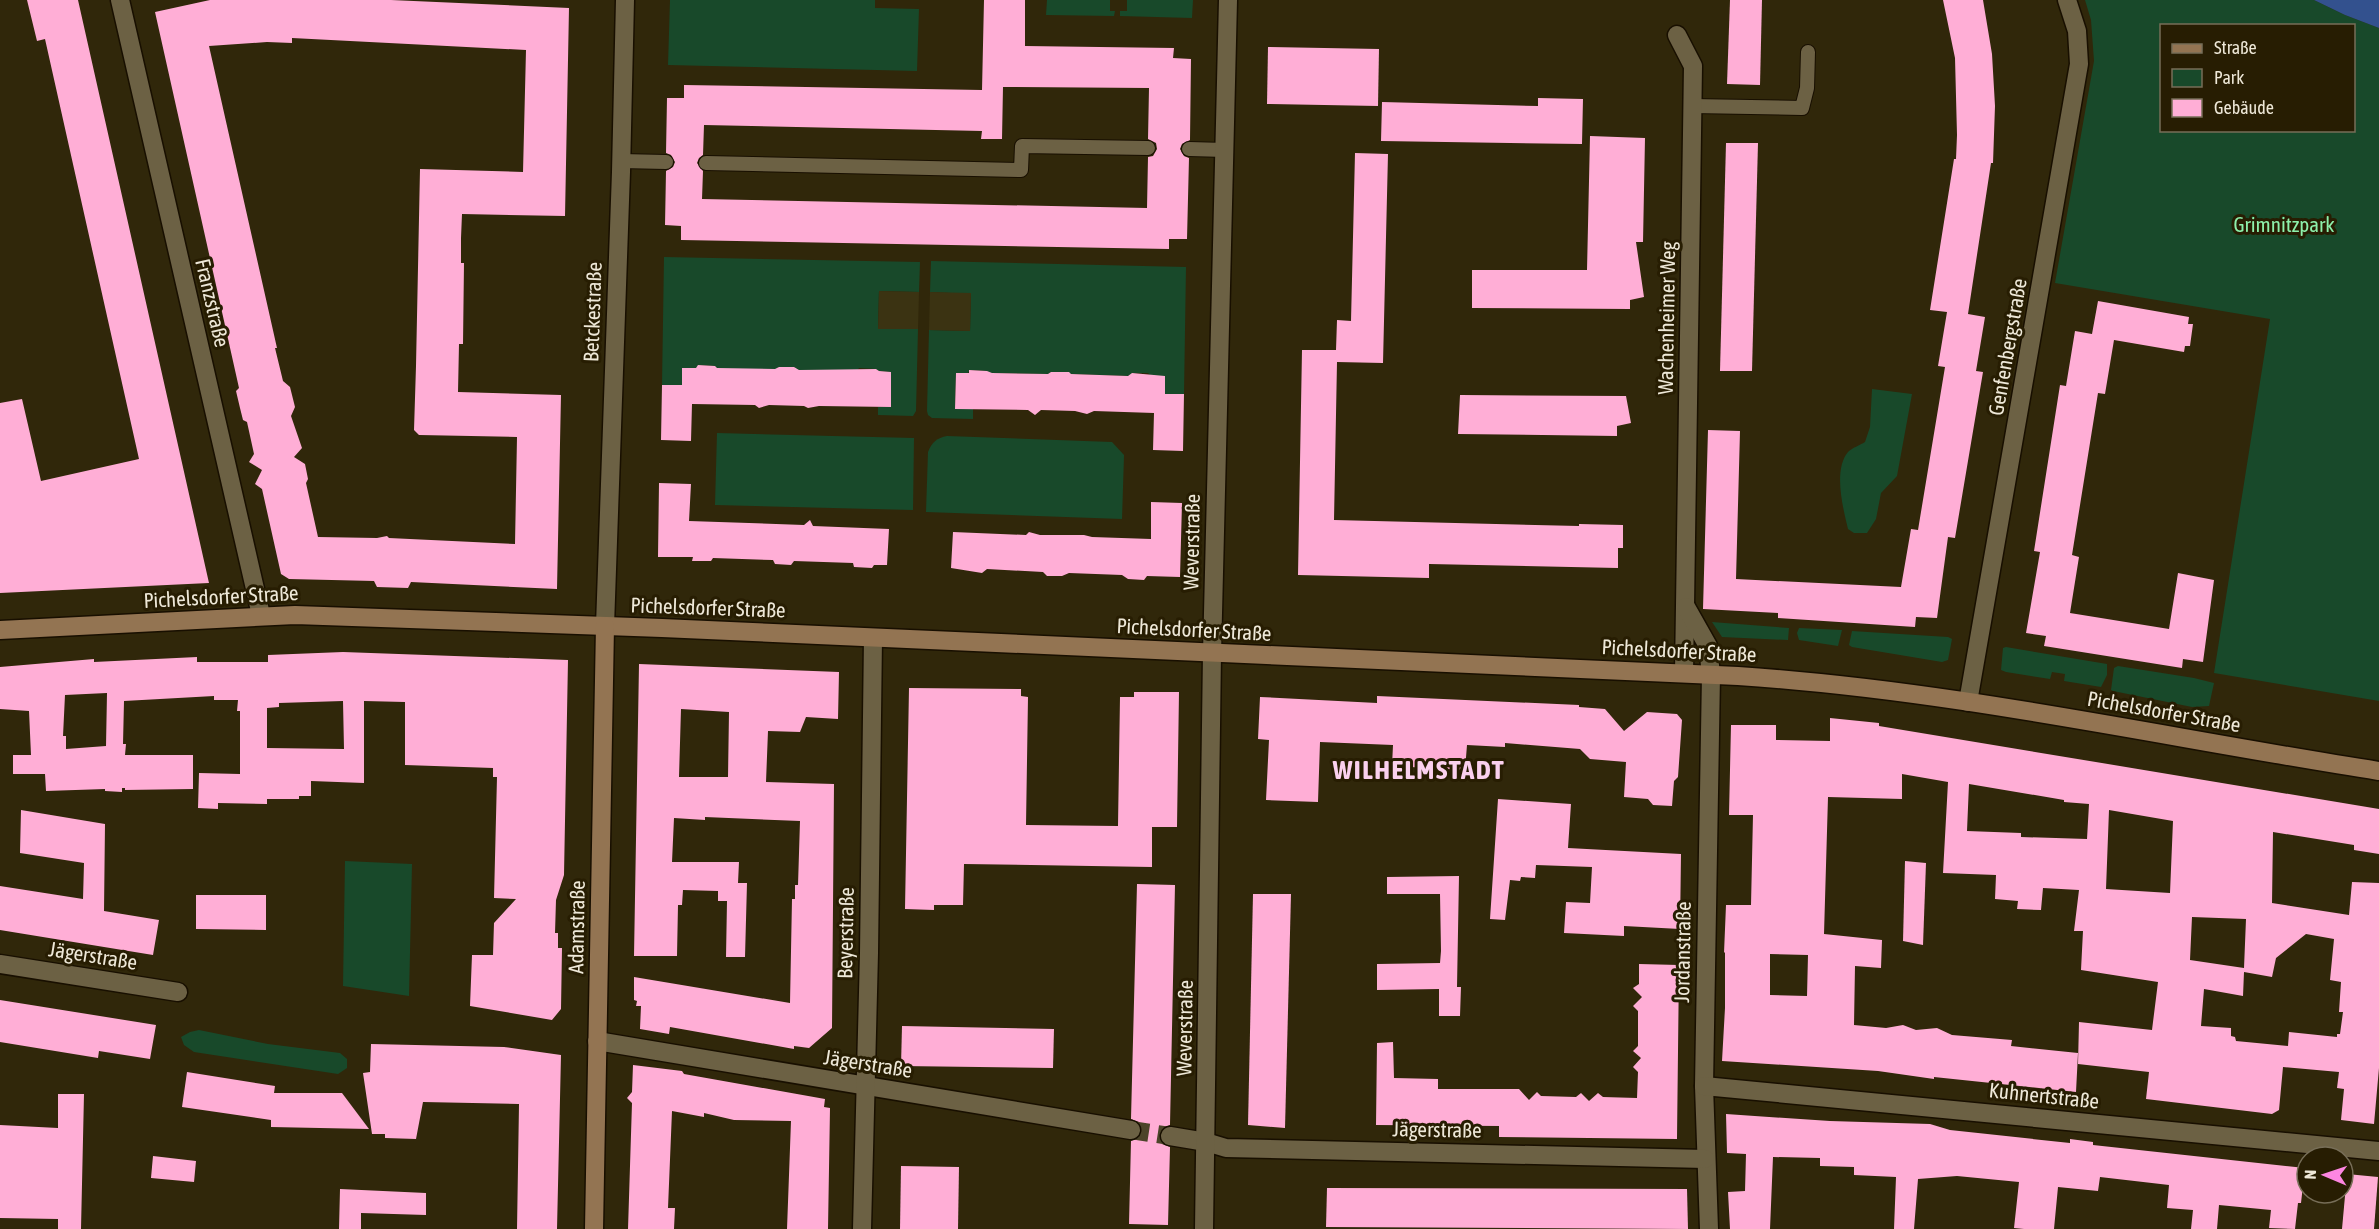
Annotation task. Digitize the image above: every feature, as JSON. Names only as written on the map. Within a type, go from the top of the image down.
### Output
[{"type":"street","name":"Franzstraße","points":[[120,0],[261,615]]},
{"type":"street","name":"Betckestraße","points":[[605,626],[625,0]]},
{"type":"street","name":"Weverstraße","points":[[1204,1229],[1212,654],[1228,0]]},
{"type":"street","name":"Genfenbergstraße","points":[[1968,702],[2079,64],[2077,31],[2067,0]]},
{"type":"street","name":"Wachenheimer Weg","points":[[1677,35],[1693,66],[1684,674]]},
{"type":"street","points":[[1685,606],[1708,646],[1711,675]]},
{"type":"street","name":"Pichelsdorfer Straße","points":[[0,630],[261,615],[428,618],[1711,675],[1839,684],[1968,702],[2379,771]]},
{"type":"street","name":"Adamstraße","points":[[594,1229],[605,626]]},
{"type":"street","name":"Beyerstraße","points":[[862,1229],[873,638]]},
{"type":"street","name":"Jordanstraße","points":[[1709,1229],[1704,1086],[1711,675]]},
{"type":"street","name":"Jägerstraße","points":[[0,964],[178,992]]},
{"type":"street","name":"Jägerstraße","points":[[597,1041],[1131,1130]]},
{"type":"street","name":"Kuhnertstraße","points":[[1704,1086],[2379,1151]]},
{"type":"street","name":"Jägerstraße","points":[[1170,1136],[1226,1148],[1705,1159]]},
{"type":"lane","points":[[1692,106],[1802,108],[1807,88],[1808,52]]},
{"type":"lane","points":[[706,163],[1022,170],[1022,146],[1148,148]]},
{"type":"lane","points":[[1190,149],[1225,150]]},
{"type":"lane","points":[[621,161],[666,162]]},
{"type":"green space","points":[[670,0],[875,0],[875,8],[919,9],[917,71],[668,65]]},
{"type":"green space","points":[[1047,0],[1110,0],[1110,11],[1115,11],[1114,16],[1046,15]]},
{"type":"green space","points":[[1127,0],[1193,0],[1192,18],[1120,16],[1120,11],[1127,11]]},
{"type":"green space","name":"Grimnitzpark","points":[[2085,0],[2314,0],[2379,28],[2379,701],[2214,673],[2270,319],[2055,283],[2094,61],[2091,20]]},
{"type":"green space","points":[[664,257],[920,262],[919,292],[879,291],[878,328],[918,329],[916,411],[913,416],[878,415],[878,407],[891,407],[891,372],[876,369],[797,370],[794,367],[779,367],[776,369],[716,369],[715,366],[699,365],[697,368],[682,368],[682,385],[662,385]]},
{"type":"green space","points":[[931,261],[1186,267],[1184,394],[1165,394],[1165,376],[1151,376],[1148,373],[1132,373],[1130,376],[1070,374],[1068,372],[989,373],[970,370],[968,373],[956,373],[955,409],[973,409],[973,419],[932,418],[927,411],[929,330],[970,331],[971,294],[930,292]]},
{"type":"green space","points":[[1872,389],[1912,394],[1897,476],[1881,493],[1876,519],[1867,533],[1854,533],[1848,529],[1844,511],[1840,489],[1841,469],[1848,452],[1865,442],[1870,427]]},
{"type":"green space","points":[[717,433],[914,438],[913,510],[715,505]]},
{"type":"green space","points":[[947,436],[1112,442],[1124,455],[1122,519],[926,512],[928,452],[935,441]]},
{"type":"green space","points":[[1712,622],[1789,628],[1788,640],[1722,637]]},
{"type":"green space","points":[[1799,628],[1842,630],[1838,646],[1799,640],[1797,633]]},
{"type":"green space","points":[[1852,631],[1952,639],[1948,660],[1942,662],[1852,647],[1849,645]]},
{"type":"green space","points":[[2003,648],[2107,664],[2107,675],[2101,687],[2064,681],[2065,674],[2052,672],[2050,679],[2006,672],[2001,670]]},
{"type":"green space","points":[[2118,666],[2214,683],[2209,706],[2192,707],[2113,691],[2111,690],[2114,668]]},
{"type":"green space","points":[[345,861],[412,864],[409,996],[343,986]]},
{"type":"green space","points":[[199,1030],[268,1044],[340,1053],[347,1059],[347,1068],[338,1074],[194,1052],[184,1045],[181,1037]]},
{"type":"sand","points":[[879,291],[919,292],[918,329],[878,329]]},
{"type":"sand","points":[[930,292],[971,293],[970,331],[929,330]]},
{"type":"water","points":[[2314,0],[2379,0],[2379,28],[2345,15]]},
{"type":"building","points":[[27,0],[78,0],[209,583],[0,593],[0,403],[22,399],[41,481],[139,459],[45,39],[37,41]]},
{"type":"building","points":[[210,0],[391,0],[569,8],[565,216],[462,214],[461,238],[461,263],[464,263],[463,344],[459,344],[458,392],[561,395],[557,589],[411,582],[408,588],[377,587],[374,581],[289,579],[281,574],[262,489],[255,484],[262,470],[249,462],[254,454],[247,422],[243,420],[236,391],[239,388],[155,12]],"holes":[[[292,38],[526,50],[523,172],[420,169],[414,430],[419,435],[517,437],[515,544],[389,538],[387,536],[377,538],[318,537],[306,483],[308,479],[305,464],[294,457],[302,448],[291,416],[295,407],[290,387],[283,381],[275,348],[277,348],[209,46],[267,42],[292,43]]]},
{"type":"building","points":[[984,0],[1025,0],[1025,46],[1174,48],[1173,58],[1191,59],[1190,140],[1182,144],[1180,149],[1184,156],[1189,158],[1187,239],[1169,239],[1169,249],[681,240],[681,226],[665,225],[666,171],[673,167],[675,162],[671,155],[666,153],[667,98],[684,98],[684,85],[982,90]],"holes":[[[1003,87],[1149,88],[1148,139],[1156,143],[1157,149],[1153,156],[1148,157],[1147,208],[702,199],[703,171],[697,163],[703,155],[704,125],[982,131],[981,139],[1002,139]]]},
{"type":"building","points":[[1730,0],[1762,0],[1760,85],[1727,84]]},
{"type":"building","points":[[1943,0],[1983,0],[1992,54],[1995,106],[1993,163],[1991,163],[1968,314],[1985,317],[1976,371],[1983,372],[1955,538],[1948,537],[1937,618],[1916,617],[1915,627],[1778,618],[1778,613],[1703,609],[1708,430],[1740,431],[1736,579],[1901,587],[1911,529],[1918,530],[1945,367],[1938,366],[1947,312],[1930,310],[1954,159],[1956,159],[1955,58]]},
{"type":"building","points":[[1268,47],[1379,49],[1378,106],[1267,104]]},
{"type":"building","points":[[1538,98],[1583,99],[1582,144],[1381,141],[1382,102],[1538,106]]},
{"type":"building","points":[[1590,136],[1645,138],[1643,242],[1636,242],[1644,297],[1630,300],[1630,309],[1472,308],[1472,270],[1587,270]]},
{"type":"building","points":[[1726,143],[1758,143],[1752,371],[1720,371]]},
{"type":"building","points":[[1355,153],[1388,154],[1383,363],[1337,362],[1334,520],[1623,525],[1623,548],[1618,548],[1618,568],[1429,564],[1429,578],[1298,575],[1302,350],[1336,350],[1337,320],[1351,321]]},
{"type":"building","points":[[2098,301],[2189,317],[2188,324],[2193,324],[2190,346],[2185,346],[2184,352],[2114,340],[2105,394],[2098,393],[2072,555],[2079,557],[2070,613],[2169,629],[2178,573],[2214,580],[2203,662],[2183,659],[2182,668],[2044,646],[2046,636],[2026,633],[2040,552],[2034,551],[2060,385],[2066,386],[2075,331],[2092,334]]},
{"type":"building","points":[[698,365],[717,368],[794,367],[799,370],[876,369],[891,372],[891,407],[819,406],[808,408],[769,405],[759,408],[755,405],[692,404],[691,441],[661,440],[662,385],[682,385],[682,368],[696,368]]},
{"type":"building","points":[[969,370],[992,373],[1069,372],[1071,374],[1128,376],[1132,373],[1165,376],[1165,394],[1184,394],[1183,451],[1153,450],[1154,413],[1094,411],[1087,414],[1075,411],[1041,410],[1035,415],[1028,410],[955,409],[956,373],[969,373]]},
{"type":"building","points":[[1460,395],[1626,396],[1631,423],[1617,426],[1617,436],[1458,434]]},
{"type":"building","points":[[659,483],[691,484],[689,521],[804,525],[810,520],[813,526],[889,529],[887,565],[874,565],[872,568],[854,567],[853,563],[794,561],[791,565],[775,564],[773,560],[713,558],[711,561],[692,561],[693,557],[658,557]]},
{"type":"building","points":[[1151,502],[1182,503],[1180,577],[1147,576],[1144,580],[1128,579],[1122,575],[1069,573],[1062,576],[1047,576],[1043,572],[987,569],[982,573],[951,568],[953,532],[1026,535],[1029,532],[1040,535],[1151,539]]},
{"type":"building","points":[[343,652],[568,660],[564,875],[556,900],[555,933],[558,933],[558,948],[562,948],[561,1009],[552,1020],[470,1006],[472,955],[493,955],[494,923],[516,899],[494,898],[497,777],[493,777],[493,768],[405,765],[405,702],[364,701],[364,783],[311,781],[311,796],[299,796],[299,799],[267,799],[267,804],[218,803],[218,809],[198,808],[199,773],[240,774],[238,700],[214,700],[214,696],[124,701],[125,755],[193,755],[193,789],[125,790],[122,788],[122,792],[105,791],[105,789],[46,791],[45,774],[13,774],[13,755],[31,755],[29,711],[0,709],[0,667],[94,659],[94,662],[197,657],[197,662],[268,662],[268,655]],"holes":[[[107,693],[106,746],[66,749],[66,736],[63,736],[65,695]],[[343,701],[344,749],[267,748],[267,708],[279,707],[279,703]]]},
{"type":"building","points":[[639,664],[839,672],[838,719],[806,717],[800,732],[768,731],[766,782],[834,784],[832,1028],[809,1048],[794,1046],[794,1049],[670,1027],[669,1034],[640,1029],[641,1006],[636,1006],[637,1001],[634,1000],[634,977],[790,1003],[792,899],[795,899],[795,885],[798,885],[800,821],[674,818],[672,862],[739,862],[738,883],[747,883],[745,957],[726,957],[727,901],[718,901],[718,891],[683,890],[682,905],[678,905],[677,956],[634,956]],"holes":[[[681,709],[729,712],[728,777],[679,777]]]},
{"type":"building","points":[[909,688],[1021,689],[1021,696],[1028,697],[1026,825],[1118,826],[1120,697],[1134,697],[1134,692],[1179,692],[1177,827],[1152,827],[1152,867],[964,864],[963,905],[934,905],[934,910],[905,909]]},
{"type":"building","points":[[1377,696],[1579,705],[1579,707],[1605,709],[1624,731],[1647,712],[1677,714],[1682,720],[1678,777],[1674,781],[1672,806],[1653,805],[1648,799],[1624,797],[1626,762],[1590,759],[1580,749],[1505,743],[1505,747],[1467,745],[1465,770],[1392,766],[1393,745],[1320,742],[1318,802],[1266,800],[1269,740],[1258,739],[1260,697],[1377,703]]},
{"type":"building","points":[[1830,718],[1879,723],[1879,726],[2379,809],[2379,854],[2354,850],[2354,845],[2273,832],[2272,903],[2349,915],[2352,882],[2379,883],[2379,1068],[2374,1124],[2341,1120],[2344,1089],[2337,1088],[2339,1072],[2283,1067],[2279,1110],[2272,1114],[2146,1099],[2149,1072],[2078,1064],[2079,1022],[2152,1030],[2158,982],[2081,970],[2083,931],[2074,931],[2079,890],[2043,888],[2041,910],[2017,909],[2018,901],[1995,899],[1996,875],[1943,873],[1948,782],[1902,774],[1902,799],[1828,797],[1824,934],[1882,940],[1881,968],[1855,966],[1854,1025],[1886,1028],[1903,1025],[1916,1030],[1937,1028],[1952,1035],[2012,1040],[2011,1046],[2078,1053],[2076,1092],[1934,1077],[1934,1079],[1878,1071],[1722,1061],[1726,905],[1751,905],[1753,815],[1729,815],[1731,725],[1776,725],[1776,740],[1830,741]],"holes":[[[1969,784],[2064,800],[2064,802],[2089,804],[2087,839],[2021,837],[2021,833],[1967,831]],[[2109,810],[2173,821],[2170,893],[2106,889]],[[2192,917],[2246,919],[2244,968],[2190,960]],[[2306,934],[2334,939],[2330,980],[2341,982],[2339,1012],[2343,1012],[2340,1034],[2337,1034],[2337,1037],[2289,1032],[2288,1046],[2236,1041],[2235,1037],[2231,1036],[2231,1028],[2201,1026],[2204,989],[2243,996],[2244,972],[2272,977],[2276,958]],[[1770,954],[1808,955],[1807,996],[1770,995]]]},
{"type":"building","points":[[1498,799],[1571,804],[1568,848],[1681,854],[1680,929],[1624,926],[1624,936],[1564,933],[1566,902],[1590,903],[1592,867],[1536,865],[1535,878],[1521,877],[1520,881],[1510,880],[1505,920],[1490,919]]},
{"type":"building","points":[[21,810],[105,824],[104,911],[159,920],[153,955],[0,930],[0,886],[83,899],[84,863],[20,853]]},
{"type":"building","points":[[1905,861],[1926,863],[1923,945],[1903,941]]},
{"type":"building","points":[[1459,876],[1457,987],[1461,987],[1460,1016],[1439,1016],[1439,989],[1377,990],[1377,964],[1440,963],[1440,894],[1387,894],[1387,877]]},
{"type":"building","points":[[1137,884],[1175,885],[1170,1125],[1162,1128],[1159,1135],[1162,1144],[1170,1147],[1168,1225],[1129,1224],[1131,1141],[1139,1138],[1142,1131],[1139,1122],[1131,1119]]},
{"type":"building","points":[[1253,894],[1291,894],[1285,1128],[1248,1125]]},
{"type":"building","points":[[196,895],[266,895],[266,930],[196,929]]},
{"type":"building","points":[[1639,964],[1679,965],[1677,1139],[1499,1137],[1499,1126],[1376,1125],[1377,1043],[1393,1042],[1394,1078],[1438,1079],[1438,1089],[1519,1089],[1529,1100],[1537,1092],[1541,1096],[1576,1097],[1581,1093],[1589,1101],[1598,1093],[1603,1097],[1637,1098],[1638,1072],[1633,1067],[1641,1058],[1633,1051],[1638,1046],[1638,1011],[1633,1006],[1642,997],[1633,988],[1639,984]]},
{"type":"building","points":[[0,1000],[156,1025],[150,1059],[99,1051],[98,1058],[0,1042]]},
{"type":"building","points":[[902,1026],[1054,1029],[1053,1068],[901,1066]]},
{"type":"building","points":[[371,1044],[504,1047],[561,1055],[557,1229],[517,1229],[519,1104],[423,1102],[416,1139],[385,1138],[385,1134],[372,1134],[363,1073],[370,1072]]},
{"type":"building","points":[[633,1065],[682,1071],[684,1074],[825,1099],[824,1107],[830,1108],[828,1229],[787,1229],[791,1121],[734,1120],[704,1113],[704,1117],[672,1111],[668,1208],[675,1208],[674,1229],[628,1229],[632,1103],[627,1098],[632,1092]]},
{"type":"building","points":[[187,1072],[275,1086],[274,1093],[342,1093],[369,1129],[271,1127],[271,1120],[182,1107]]},
{"type":"building","points":[[58,1094],[84,1094],[81,1229],[58,1229],[58,1219],[0,1218],[0,1125],[58,1128]]},
{"type":"building","points":[[1726,1114],[1830,1121],[1930,1124],[1950,1130],[2070,1143],[2070,1139],[2093,1142],[2093,1145],[2295,1167],[2295,1205],[2298,1205],[2295,1229],[2269,1228],[2271,1210],[2219,1205],[2217,1229],[2191,1229],[2193,1210],[2167,1208],[2169,1185],[2100,1177],[2098,1191],[2058,1187],[2054,1229],[2024,1229],[2014,1228],[2019,1182],[1957,1176],[1918,1179],[1914,1229],[1894,1229],[1896,1177],[1854,1175],[1854,1167],[1820,1166],[1820,1158],[1773,1157],[1770,1229],[1730,1229],[1728,1192],[1745,1191],[1746,1154],[1727,1153]]},
{"type":"building","points":[[153,1156],[196,1161],[194,1182],[151,1178]]},
{"type":"building","points":[[901,1166],[959,1167],[958,1229],[900,1229]]},
{"type":"building","points":[[2355,1175],[2378,1177],[2374,1229],[2342,1229],[2344,1205],[2355,1205]]},
{"type":"building","points":[[1327,1188],[1687,1189],[1688,1229],[1326,1227]]},
{"type":"building","points":[[340,1189],[426,1193],[426,1215],[361,1213],[361,1229],[339,1229]]},
{"type":"tunnel","points":[[1131,1130],[1170,1136]]},
{"type":"district","name":"WILHELMSTADT","points":[[1419,770]]}]
